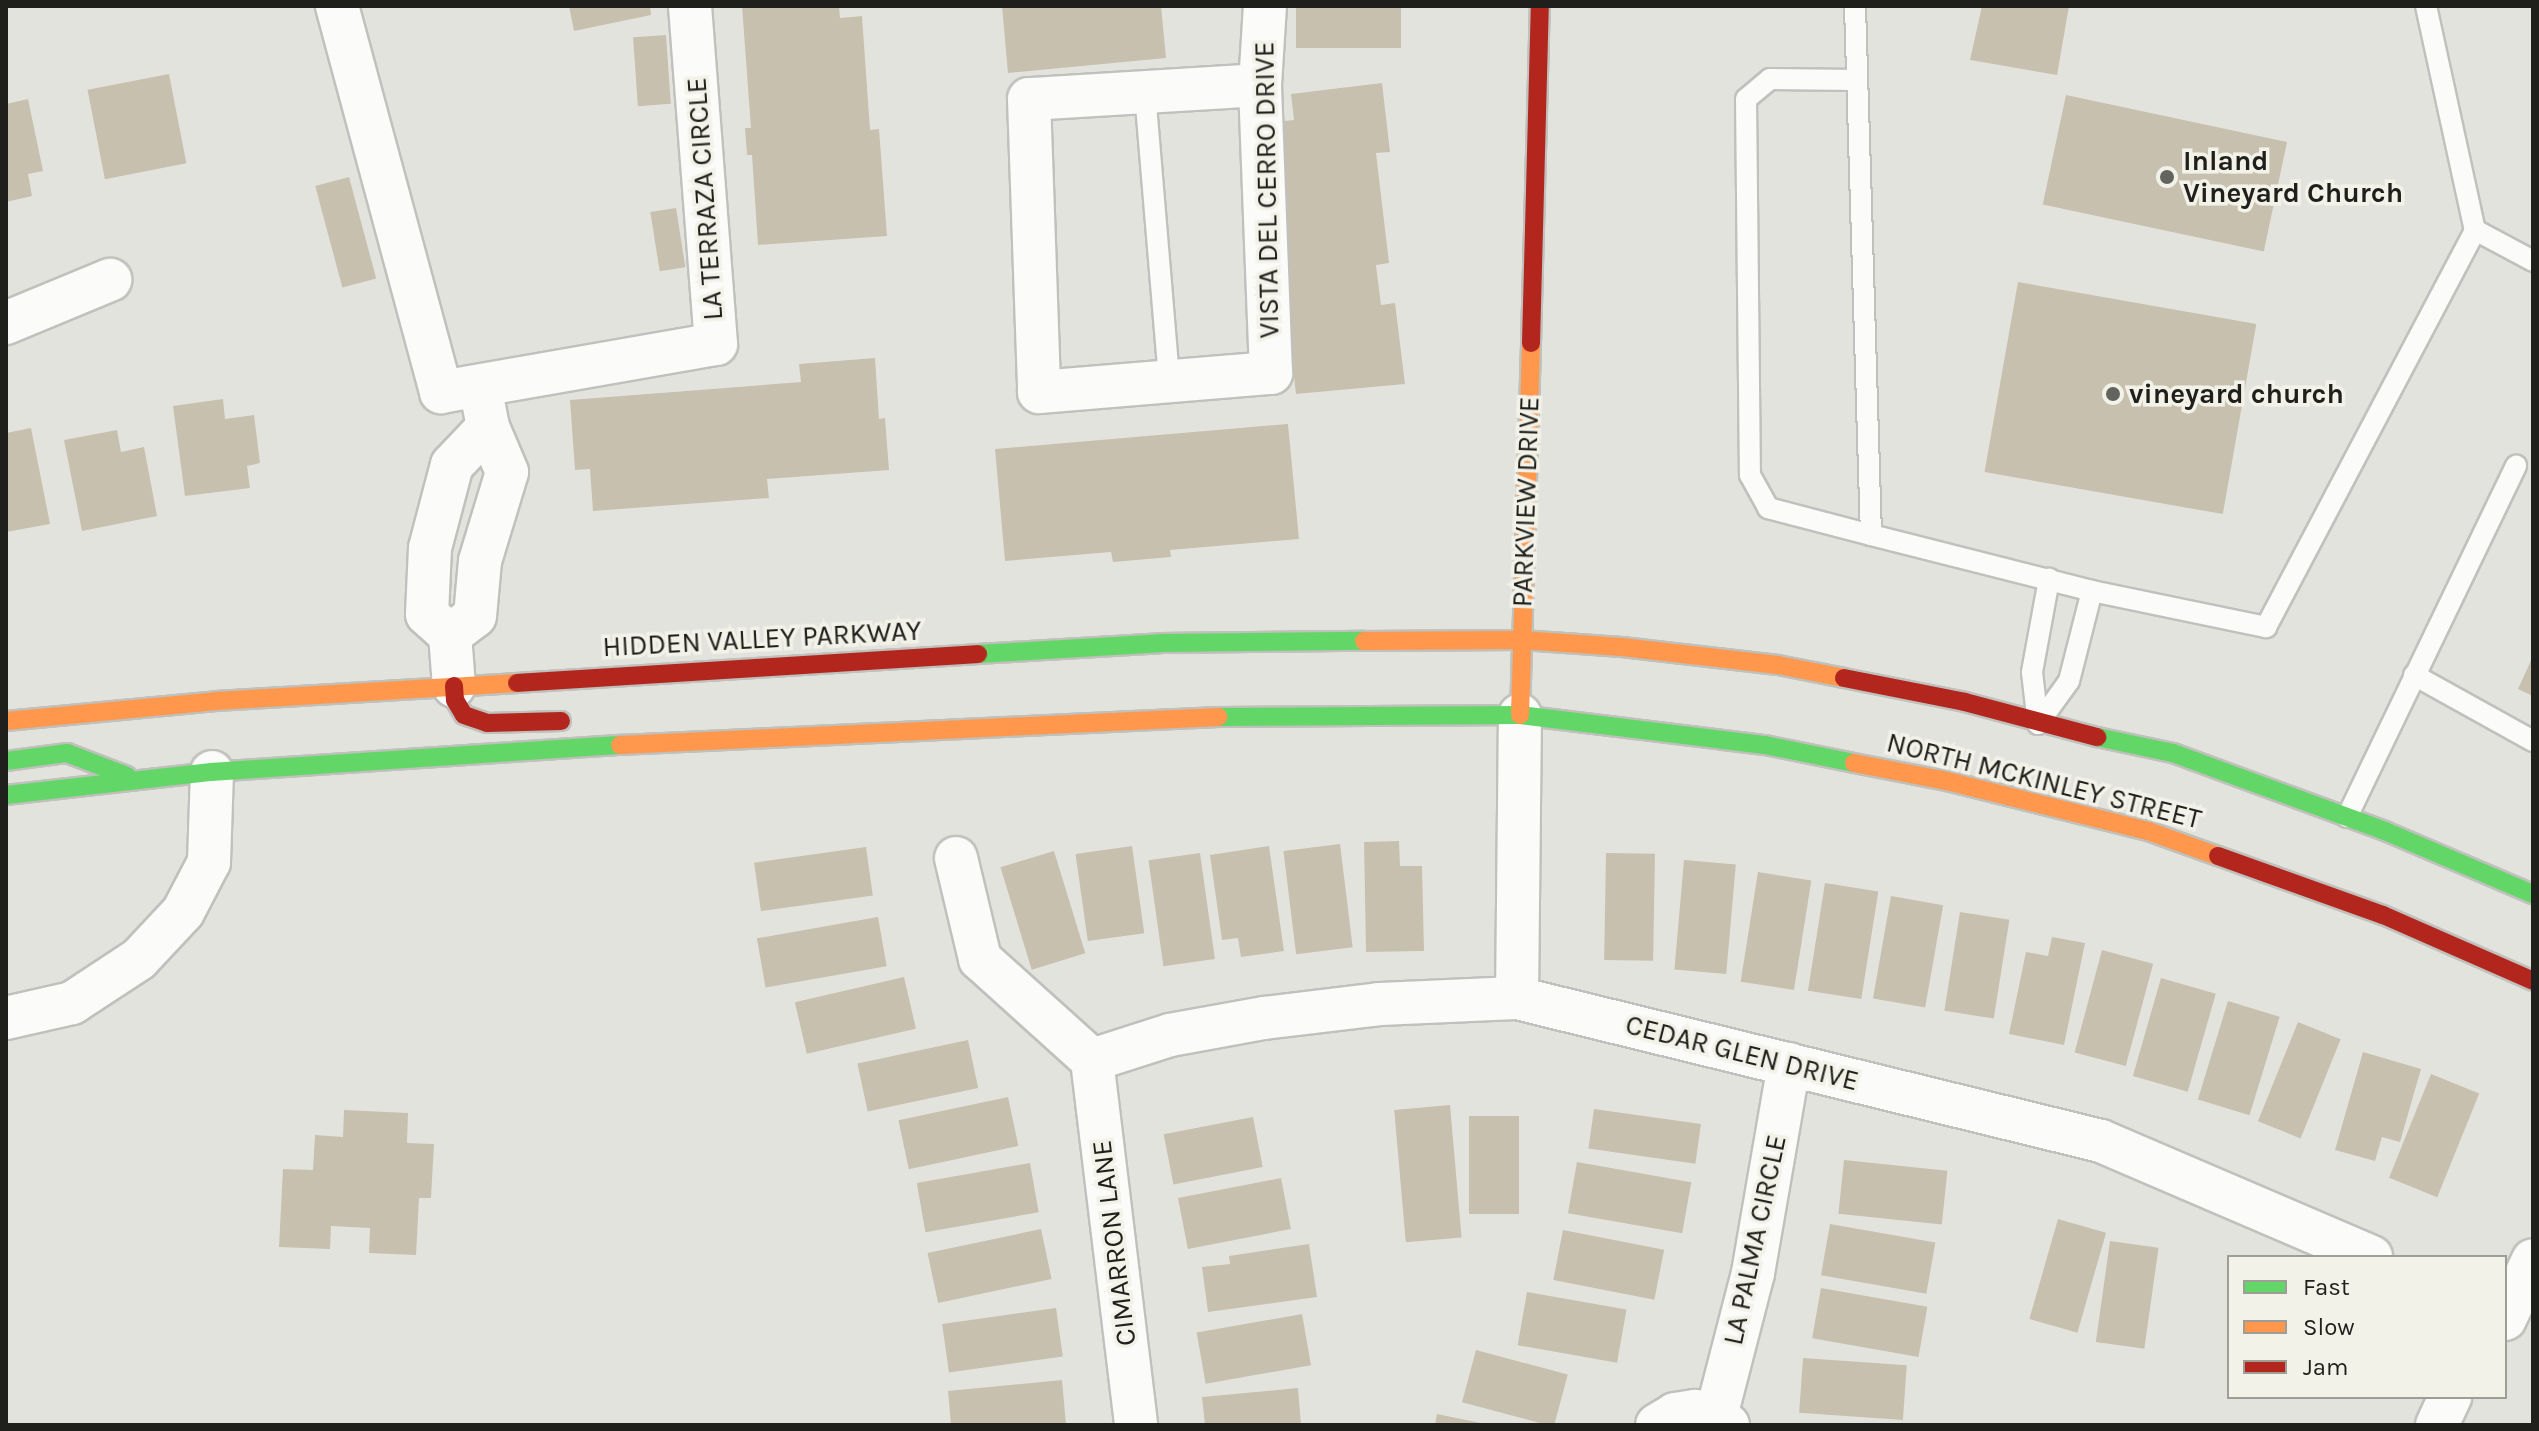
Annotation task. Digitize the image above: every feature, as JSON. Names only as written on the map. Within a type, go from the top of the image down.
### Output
[{"type":"main road","name":"PARKVIEW DRIVE","points":[[1520,715],[1540,6]]},
{"type":"main road","name":"HIDDEN VALLEY PARKWAY","points":[[6,721],[216,701],[1161,643],[1522,640]]},
{"type":"main road","name":"NORTH MCKINLEY STREET","points":[[1522,640],[1622,647],[1778,665],[1965,702],[2038,724],[2173,753],[2347,817],[2533,894]]},
{"type":"main road","points":[[454,686],[455,700],[464,715],[487,723],[562,721],[636,744]]},
{"type":"main road","points":[[6,795],[133,778],[636,744],[1258,715],[1520,715]]},
{"type":"main road","name":"NORTH MCKINLEY STREET","points":[[1520,715],[1765,745],[1947,781],[2148,831],[2383,915],[2533,981]]},
{"type":"main road","points":[[6,761],[67,753],[133,778]]},
{"type":"street","name":"LA TERRAZA CIRCLE","points":[[337,6],[441,392],[716,344],[690,6]]},
{"type":"street","name":"VISTA DEL CERRO DRIVE","points":[[1169,381],[1271,373],[1260,85],[1265,6]]},
{"type":"street","points":[[1169,381],[1039,392],[1029,99],[1260,85]]},
{"type":"street","points":[[6,323],[110,280]]},
{"type":"street","points":[[450,635],[475,616],[480,561],[507,472],[488,427],[480,385]]},
{"type":"street","points":[[454,686],[450,635],[427,614],[430,548],[452,465],[488,427]]},
{"type":"street","points":[[442,500],[495,507]]},
{"type":"street","name":"PARKVIEW DRIVE","points":[[1517,998],[1520,715]]},
{"type":"street","points":[[6,1018],[72,1003],[139,959],[183,912],[209,862],[212,772]]},
{"type":"street","points":[[956,858],[980,959],[1092,1060]]},
{"type":"street","name":"CEDAR GLEN DRIVE","points":[[1092,1060],[1170,1035],[1264,1018],[1379,1004],[1517,998],[2101,1141],[2366,1255]]},
{"type":"street","name":"CIMARRON LANE","points":[[1092,1060],[1136,1425]]},
{"type":"street","name":"LA PALMA CIRCLE","points":[[1657,1425],[1675,1414],[1695,1411],[1722,1420],[1753,1273],[1789,1064]]},
{"type":"street","points":[[2513,1320],[2533,1260]]},
{"type":"street","points":[[2437,1425],[2449,1399]]},
{"type":"lane","points":[[1855,6],[1871,535]]},
{"type":"lane","points":[[1857,80],[1770,79],[1746,99],[1750,475],[1768,508],[2092,591],[2266,627],[2475,230],[2426,6]]},
{"type":"lane","points":[[1145,93],[1169,381]]},
{"type":"lane","points":[[2475,230],[2533,261]]},
{"type":"lane","points":[[2347,817],[2516,466]]},
{"type":"lane","points":[[2038,724],[2032,672],[2049,579]]},
{"type":"lane","points":[[2038,724],[2069,681],[2092,591]]},
{"type":"lane","points":[[2414,675],[2533,741]]},
{"type":"building","points":[[569,6],[650,6],[651,15],[574,31]]},
{"type":"building","points":[[742,6],[839,6],[840,18],[862,16],[870,130],[879,129],[887,236],[758,245],[752,155],[747,155],[745,128],[751,128]]},
{"type":"building","points":[[1002,6],[1161,6],[1166,58],[1008,73]]},
{"type":"building","points":[[1296,6],[1401,6],[1401,48],[1296,48]]},
{"type":"building","points":[[1982,6],[2069,6],[2057,75],[1970,60]]},
{"type":"building","points":[[666,35],[671,104],[638,106],[633,37]]},
{"type":"building","points":[[169,74],[186,163],[105,179],[88,90]]},
{"type":"building","points":[[1382,83],[1390,152],[1376,153],[1389,263],[1376,265],[1381,305],[1395,303],[1405,384],[1296,394],[1276,225],[1287,223],[1275,122],[1294,120],[1291,94]]},
{"type":"building","name":"Inland Vineyard Church","points":[[2066,95],[2287,142],[2264,252],[2043,205]]},
{"type":"building","points":[[28,99],[43,171],[28,174],[32,196],[6,202],[6,104]]},
{"type":"building","points":[[349,177],[376,278],[342,287],[315,186]]},
{"type":"building","points":[[676,208],[685,267],[660,271],[650,212]]},
{"type":"building","name":"vineyard church","points":[[2018,282],[2256,324],[2223,514],[1984,472]]},
{"type":"building","points":[[875,358],[879,419],[885,418],[889,470],[767,479],[769,498],[593,511],[590,469],[575,470],[570,400],[801,382],[799,364]]},
{"type":"building","points":[[223,399],[225,419],[254,415],[260,463],[247,466],[250,488],[185,496],[173,406]]},
{"type":"building","points":[[1288,424],[1299,539],[1170,550],[1171,557],[1113,562],[1111,552],[1005,561],[995,449]]},
{"type":"building","points":[[31,428],[50,524],[6,532],[6,433]]},
{"type":"building","points":[[117,430],[121,452],[144,447],[157,516],[82,531],[64,440]]},
{"type":"building","points":[[2533,656],[2533,696],[2518,689]]},
{"type":"building","points":[[1399,841],[1400,866],[1422,866],[1424,951],[1366,952],[1364,842]]},
{"type":"building","points":[[1340,844],[1353,947],[1296,954],[1283,851]]},
{"type":"building","points":[[1132,846],[1144,933],[1088,941],[1076,854]]},
{"type":"building","points":[[1269,846],[1284,951],[1241,957],[1238,938],[1222,940],[1210,855]]},
{"type":"building","points":[[866,847],[873,896],[761,911],[754,863]]},
{"type":"building","points":[[1054,851],[1085,953],[1032,970],[1000,867]]},
{"type":"building","points":[[1200,853],[1215,959],[1163,966],[1149,860]]},
{"type":"building","points":[[1606,853],[1655,854],[1653,961],[1604,960]]},
{"type":"building","points":[[1684,860],[1736,865],[1726,974],[1674,970]]},
{"type":"building","points":[[1758,872],[1811,880],[1794,990],[1741,982]]},
{"type":"building","points":[[1825,883],[1878,891],[1861,999],[1808,991]]},
{"type":"building","points":[[1891,896],[1943,905],[1925,1008],[1873,998]]},
{"type":"building","points":[[1960,912],[2009,920],[1994,1019],[1944,1011]]},
{"type":"building","points":[[878,917],[887,966],[766,988],[757,938]]},
{"type":"building","points":[[2052,937],[2085,943],[2064,1045],[2009,1034],[2026,952],[2048,956]]},
{"type":"building","points":[[2102,950],[2153,964],[2126,1066],[2075,1052]]},
{"type":"building","points":[[904,977],[916,1029],[807,1054],[795,1002]]},
{"type":"building","points":[[2161,978],[2216,994],[2188,1092],[2133,1076]]},
{"type":"building","points":[[2228,1001],[2280,1017],[2250,1115],[2198,1099]]},
{"type":"building","points":[[2298,1022],[2341,1039],[2301,1138],[2258,1121]]},
{"type":"building","points":[[968,1040],[978,1088],[868,1111],[857,1063]]},
{"type":"building","points":[[2363,1052],[2421,1069],[2400,1142],[2382,1137],[2375,1161],[2335,1150]]},
{"type":"building","points":[[2431,1074],[2479,1093],[2437,1197],[2389,1178]]},
{"type":"building","points":[[1008,1097],[1018,1146],[909,1169],[898,1120]]},
{"type":"building","points":[[1450,1105],[1462,1237],[1406,1242],[1394,1110]]},
{"type":"building","points":[[1594,1109],[1701,1124],[1695,1164],[1588,1149]]},
{"type":"building","points":[[344,1110],[408,1113],[407,1143],[434,1144],[431,1198],[419,1198],[416,1255],[369,1253],[370,1228],[331,1226],[330,1249],[279,1247],[283,1169],[313,1170],[315,1135],[343,1137]]},
{"type":"building","points":[[1469,1116],[1519,1116],[1519,1214],[1469,1214]]},
{"type":"building","points":[[1253,1117],[1263,1167],[1173,1184],[1164,1134]]},
{"type":"building","points":[[1844,1160],[1947,1171],[1942,1225],[1838,1214]]},
{"type":"building","points":[[1577,1162],[1691,1182],[1682,1233],[1568,1213]]},
{"type":"building","points":[[1030,1163],[1039,1212],[925,1232],[917,1183]]},
{"type":"building","points":[[1281,1178],[1291,1229],[1188,1249],[1178,1198]]},
{"type":"building","points":[[2058,1219],[2106,1233],[2077,1333],[2029,1319]]},
{"type":"building","points":[[1830,1224],[1935,1243],[1926,1294],[1821,1275]]},
{"type":"building","points":[[1041,1229],[1052,1279],[938,1303],[928,1253]]},
{"type":"building","points":[[1563,1230],[1664,1250],[1654,1300],[1553,1280]]},
{"type":"building","points":[[2110,1241],[2159,1248],[2144,1349],[2096,1342]]},
{"type":"building","points":[[1309,1244],[1317,1297],[1208,1312],[1202,1267],[1230,1264],[1229,1256]]},
{"type":"building","points":[[1821,1288],[1927,1307],[1919,1357],[1812,1338]]},
{"type":"building","points":[[1527,1292],[1626,1310],[1617,1363],[1518,1345]]},
{"type":"building","points":[[1056,1308],[1063,1357],[949,1373],[942,1324]]},
{"type":"building","points":[[1302,1314],[1311,1365],[1206,1384],[1197,1333]]},
{"type":"building","points":[[1476,1350],[1568,1375],[1554,1425],[1462,1402]]},
{"type":"building","points":[[1803,1358],[1907,1365],[1903,1420],[1799,1413]]},
{"type":"building","points":[[1062,1380],[1066,1425],[951,1425],[948,1391]]},
{"type":"building","points":[[1298,1388],[1301,1425],[1205,1425],[1202,1397]]},
{"type":"building","points":[[1437,1414],[1486,1424],[1486,1425],[1435,1425]]},
{"type":"traffic: fast","points":[[978,654],[1161,643],[1364,641]]},
{"type":"traffic: fast","points":[[1218,717],[1520,715],[1765,745],[1854,763]]},
{"type":"traffic: fast","points":[[2097,737],[2173,753],[2385,831],[2533,894]]},
{"type":"traffic: fast","points":[[6,795],[212,772],[620,745]]},
{"type":"traffic: fast","points":[[6,761],[67,753],[127,776]]},
{"type":"traffic: slow","points":[[1520,715],[1531,343]]},
{"type":"traffic: slow","points":[[1364,641],[1522,640],[1622,647],[1778,665],[1844,678]]},
{"type":"traffic: slow","points":[[6,721],[216,701],[517,683]]},
{"type":"traffic: slow","points":[[620,745],[1218,717]]},
{"type":"traffic: slow","points":[[1854,763],[1947,781],[2148,831],[2218,856]]},
{"type":"traffic: jam","points":[[1531,343],[1540,6]]},
{"type":"traffic: jam","points":[[517,683],[978,654]]},
{"type":"traffic: jam","points":[[1844,678],[1965,702],[2097,737]]},
{"type":"traffic: jam","points":[[454,686],[455,700],[464,715],[487,723],[561,721]]},
{"type":"traffic: jam","points":[[2218,856],[2383,915],[2533,981]]},
{"type":"place","name":"Inland Vineyard Church","points":[[2167,177]]},
{"type":"place","name":"vineyard church","points":[[2113,394]]}]
